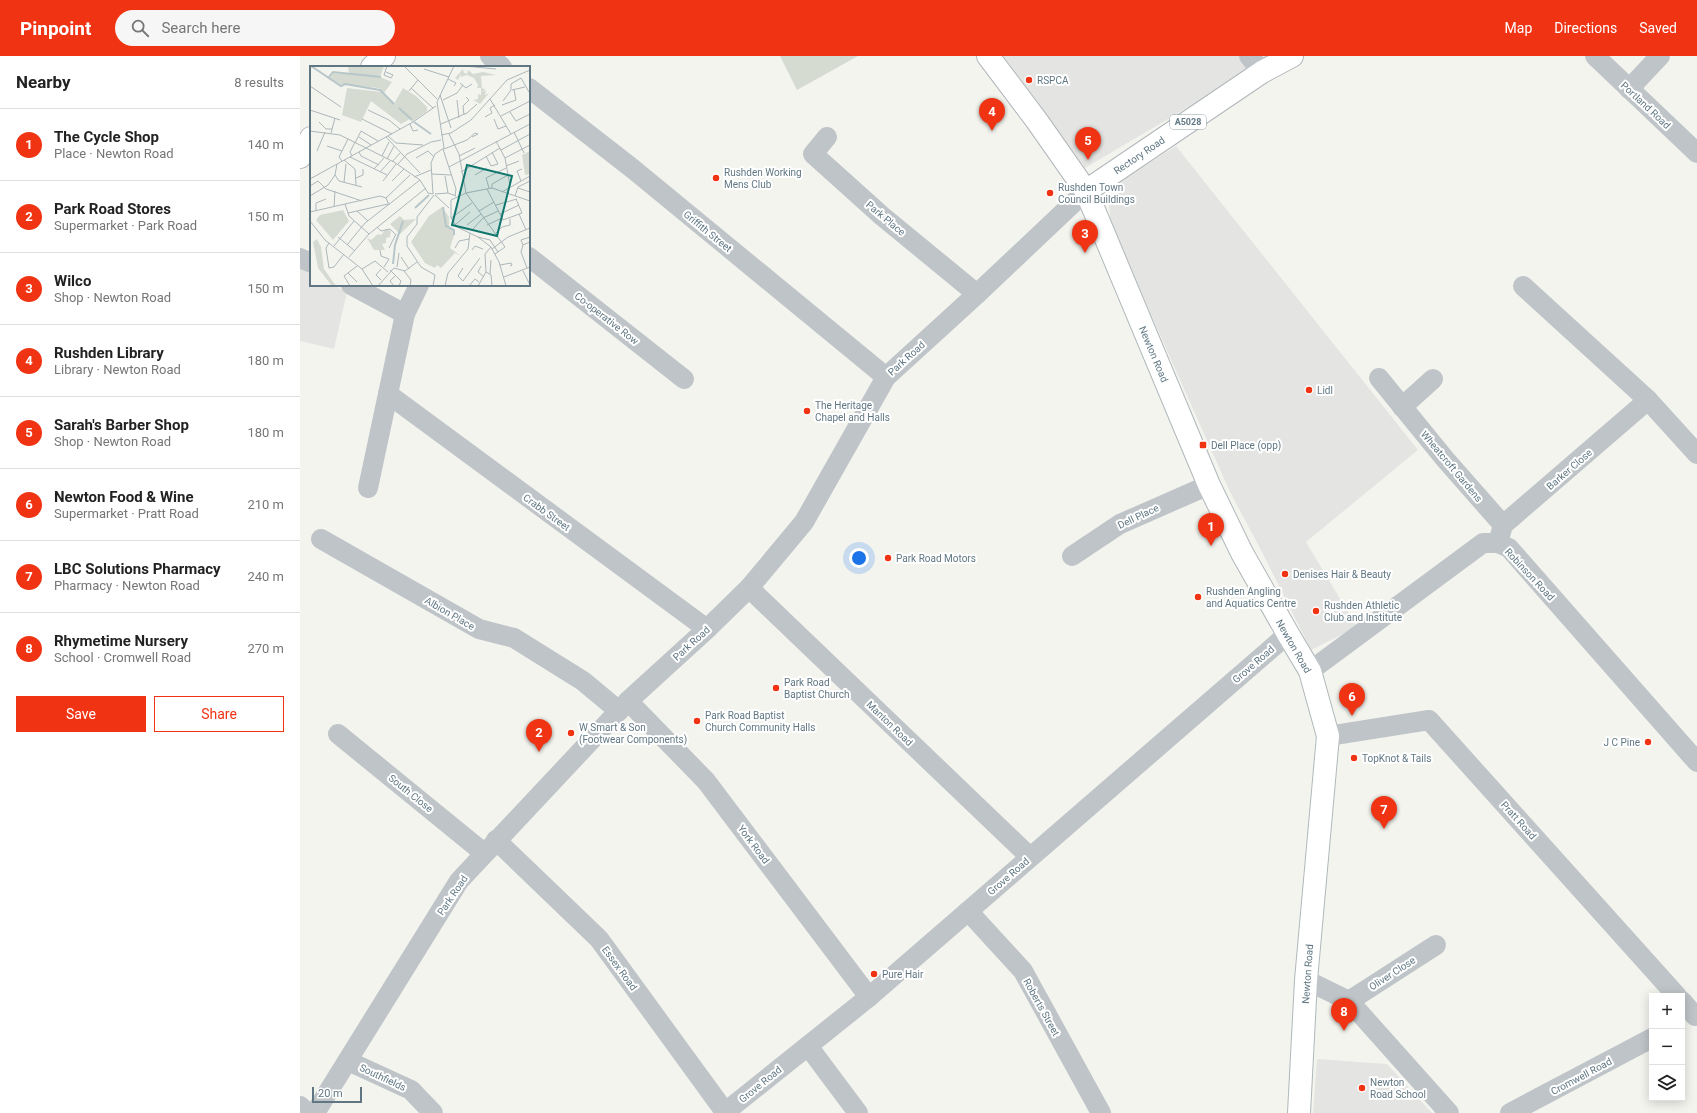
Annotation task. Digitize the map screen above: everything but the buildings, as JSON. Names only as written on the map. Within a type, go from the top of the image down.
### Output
[{"type":"street","points":[[373,66],[384,56]]},
{"type":"street","points":[[490,56],[501,66]]},
{"type":"street","name":"Newton Road","points":[[988,56],[1037,121],[1086,191],[1209,485],[1242,554],[1310,671],[1328,736],[1306,980],[1299,1113]]},
{"type":"street","name":"Rectory Road","points":[[1086,191],[1256,64],[1292,56]]},
{"type":"street","name":"Portland Road","points":[[1595,56],[1697,153]]},
{"type":"street","points":[[1629,89],[1660,56]]},
{"type":"street","name":"Griffith Street","points":[[530,89],[633,169],[886,377]]},
{"type":"street","name":"Park Place","points":[[827,137],[813,154],[882,216],[977,294]]},
{"type":"street","points":[[300,157],[310,140]]},
{"type":"street","name":"Park Road","points":[[315,1113],[458,881],[624,706],[749,588],[804,522],[886,377],[1086,191]]},
{"type":"street","points":[[300,258],[310,263]]},
{"type":"street","name":"Co-operative Row","points":[[530,258],[684,379]]},
{"type":"street","points":[[353,286],[404,314]]},
{"type":"street","points":[[368,488],[404,314],[418,286]]},
{"type":"street","points":[[1523,286],[1648,400],[1697,454]]},
{"type":"street","name":"Wheatcroft Gardens","points":[[1379,378],[1446,459],[1500,534]]},
{"type":"street","points":[[1402,407],[1433,379]]},
{"type":"street","name":"Crabb Street","points":[[388,394],[707,629]]},
{"type":"street","name":"Barker Close","points":[[1500,534],[1648,400]]},
{"type":"street","name":"Dell Place","points":[[1072,556],[1120,524],[1209,485]]},
{"type":"street","name":"Robinson Road","points":[[1310,671],[1483,543],[1500,534],[1509,548],[1697,762]]},
{"type":"street","name":"Albion Place","points":[[321,539],[479,629],[514,638],[624,706]]},
{"type":"street","name":"Manton Road","points":[[749,588],[1030,857]]},
{"type":"street","name":"Grove Road","points":[[725,1113],[869,997],[1288,634]]},
{"type":"street","name":"York Road","points":[[624,706],[706,781],[869,997]]},
{"type":"street","name":"Pratt Road","points":[[1328,736],[1429,720],[1674,993]]},
{"type":"street","name":"South Close","points":[[338,734],[490,847]]},
{"type":"street","name":"Essex Road","points":[[490,847],[599,940],[725,1113]]},
{"type":"street","name":"Roberts Street","points":[[968,911],[1023,971],[1101,1113]]},
{"type":"street","name":"Oliver Close","points":[[1349,1001],[1436,945]]},
{"type":"street","points":[[1306,980],[1349,1001],[1449,1113]]},
{"type":"street","name":"Cromwell Road","points":[[1510,1113],[1649,1040]]},
{"type":"street","points":[[808,1046],[858,1113]]},
{"type":"street","name":"Southfields","points":[[348,1061],[410,1090],[433,1113]]},
{"type":"street","points":[[300,1106],[308,1113]]},
{"type":"shaded area","points":[[780,56],[858,56],[797,90]]},
{"type":"shaded area","points":[[1003,56],[1275,56],[1085,168]]},
{"type":"shaded area","points":[[1176,146],[1418,450],[1306,542],[1357,627],[1311,650],[1230,492],[1111,225],[1109,204],[1121,181]]},
{"type":"shaded area","points":[[300,269],[310,274],[310,286],[335,286],[347,292],[334,349],[300,341]]},
{"type":"shaded area","name":"Newton Road School","points":[[1317,1059],[1387,1064],[1432,1113],[1313,1113]]},
{"type":"place","name":"RSPCA","points":[[1029,80]]},
{"type":"place","name":"Rushden Library","points":[[992,131]]},
{"type":"place","name":"Sarah's Barber Shop","points":[[1088,160]]},
{"type":"place","name":"Rushden Working Mens Club","points":[[716,178]]},
{"type":"place","name":"Rushden Town Council Buildings","points":[[1050,193]]},
{"type":"place","name":"Wilco","points":[[1085,253]]},
{"type":"place","name":"Lidl","points":[[1309,390]]},
{"type":"place","name":"The Heritage Chapel and Halls","points":[[807,411]]},
{"type":"place","name":"Dell Place (opp)","points":[[1203,445]]},
{"type":"place","name":"The Cycle Shop","points":[[1211,546]]},
{"type":"place","name":"Park Road Motors","points":[[888,558]]},
{"type":"place","name":"Denises Hair & Beauty","points":[[1285,574]]},
{"type":"place","name":"Rushden Angling and Aquatics Centre","points":[[1198,597]]},
{"type":"place","name":"Rushden Athletic Club and Institute","points":[[1316,611]]},
{"type":"place","name":"Park Road Baptist Church","points":[[776,688]]},
{"type":"place","name":"Newton Food & Wine","points":[[1352,716]]},
{"type":"place","name":"Park Road Baptist Church Community Halls","points":[[697,721]]},
{"type":"place","name":"W Smart & Son (Footwear Components)","points":[[571,733]]},
{"type":"place","name":"J C Pine","points":[[1648,742]]},
{"type":"place","name":"Park Road Stores","points":[[539,752]]},
{"type":"place","name":"TopKnot & Tails","points":[[1354,758]]},
{"type":"place","name":"LBC Solutions Pharmacy","points":[[1384,829]]},
{"type":"place","name":"Pure Hair","points":[[874,974]]},
{"type":"place","name":"Rhymetime Nursery","points":[[1344,1031]]},
{"type":"place","name":"Newton Road School","points":[[1362,1088]]}]
